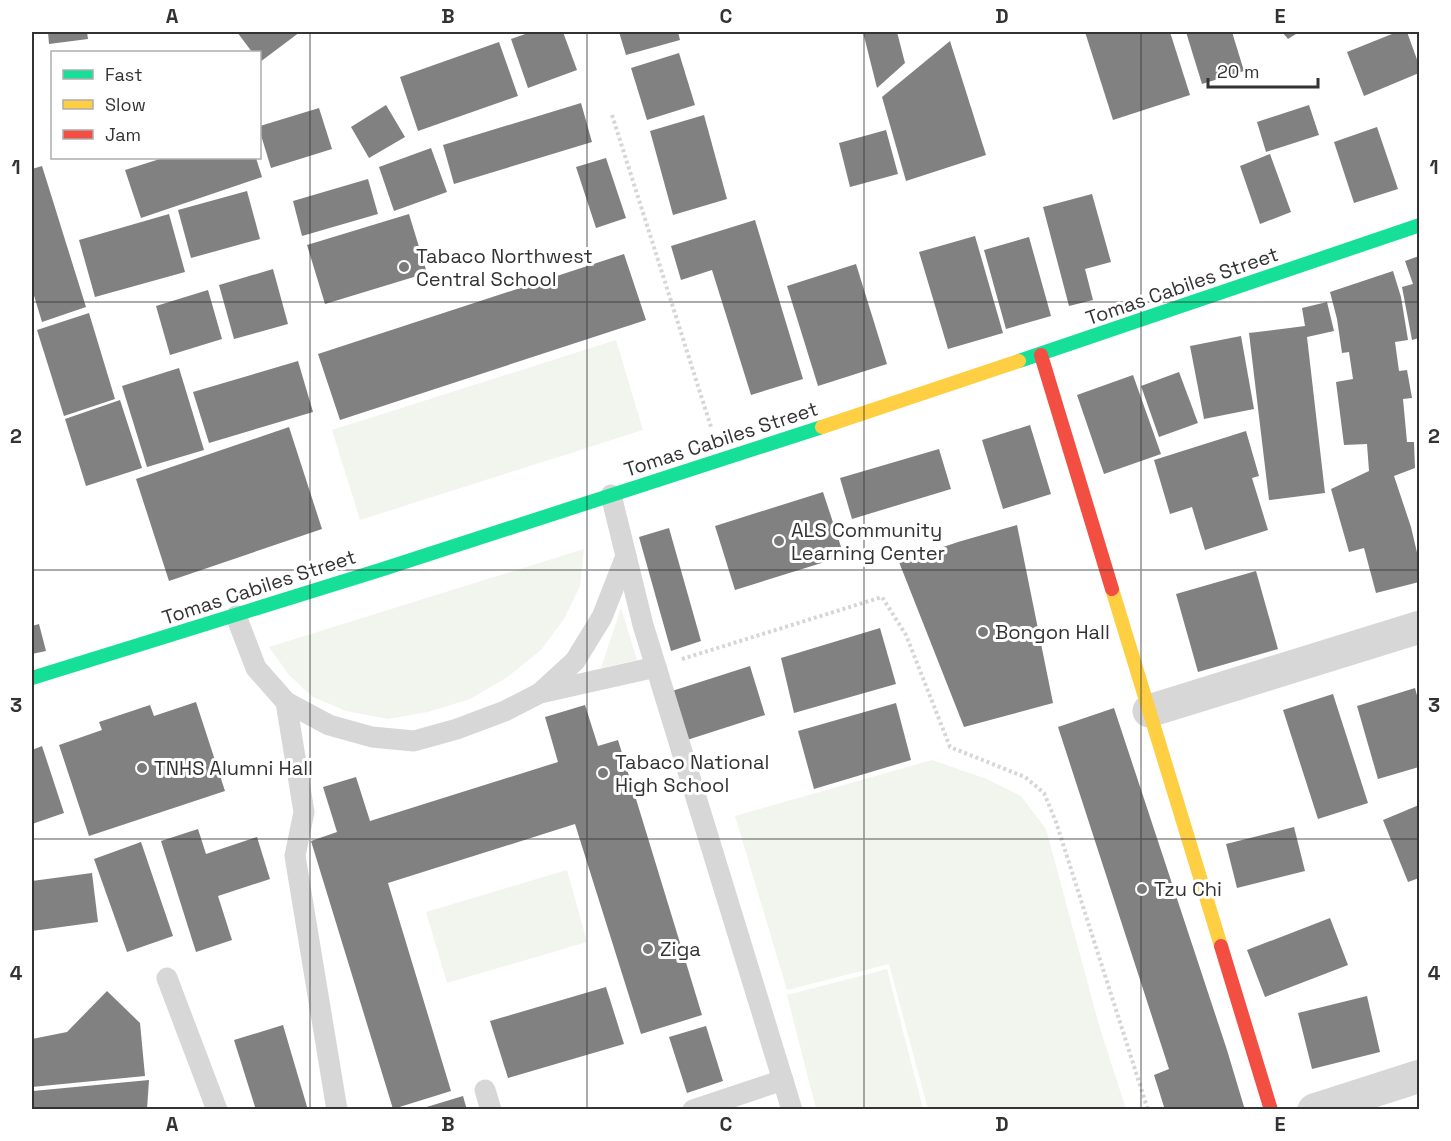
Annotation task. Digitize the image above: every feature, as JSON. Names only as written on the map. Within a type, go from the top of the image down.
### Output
[{"type":"main road","name":"Tomas Cabiles Street","points":[[32,678],[236,616],[1041,355],[1419,225]]},
{"type":"main road","points":[[1041,355],[1271,1110]]},
{"type":"street","points":[[1149,711],[1419,627]]},
{"type":"street","points":[[1314,1110],[1419,1076]]},
{"type":"lane","points":[[611,495],[643,625],[792,1110]]},
{"type":"lane","points":[[540,693],[575,661],[602,617],[626,556]]},
{"type":"lane","points":[[236,616],[256,668],[286,702],[329,725],[372,737],[414,741],[458,729],[495,715],[540,693],[656,667]]},
{"type":"lane","points":[[286,702],[304,812],[295,856],[337,1110]]},
{"type":"lane","points":[[167,978],[217,1110]]},
{"type":"lane","points":[[693,1110],[783,1080]]},
{"type":"path","points":[[612,115],[721,459]]},
{"type":"path","points":[[656,667],[882,597],[906,635],[950,747],[1025,777],[1044,793],[1056,822],[1148,1110]]},
{"type":"shaded area","points":[[616,340],[643,430],[360,520],[332,430]]},
{"type":"shaded area","points":[[584,549],[580,586],[564,619],[541,650],[506,678],[470,699],[428,712],[388,719],[346,711],[313,697],[289,675],[269,647]]},
{"type":"shaded area","points":[[621,608],[637,660],[601,668]]},
{"type":"shaded area","points":[[932,760],[987,779],[1021,796],[1046,829],[1099,1025],[1126,1109],[928,1109],[889,964],[787,990],[735,816]]},
{"type":"shaded area","points":[[567,870],[587,942],[447,983],[426,912]]},
{"type":"shaded area","points":[[887,969],[923,1109],[816,1109],[787,995]]},
{"type":"building","points":[[48,32],[87,32],[88,39],[49,44]]},
{"type":"building","points":[[237,32],[300,32],[261,61],[261,51],[251,51]]},
{"type":"building","points":[[531,32],[563,32],[577,70],[528,88],[511,39]]},
{"type":"building","points":[[619,32],[678,32],[680,40],[626,55]]},
{"type":"building","points":[[863,32],[897,32],[905,63],[877,88]]},
{"type":"building","points":[[1085,32],[1170,32],[1190,95],[1113,120]]},
{"type":"building","points":[[1186,32],[1232,32],[1244,71],[1202,84]]},
{"type":"building","points":[[1282,32],[1299,32],[1288,39]]},
{"type":"building","points":[[1397,32],[1407,32],[1419,65],[1419,73],[1364,96],[1347,52]]},
{"type":"building","points":[[950,41],[986,155],[906,181],[882,97]]},
{"type":"building","points":[[499,42],[518,96],[418,131],[400,77]]},
{"type":"building","points":[[679,53],[695,105],[647,120],[631,68]]},
{"type":"building","points":[[581,103],[592,142],[454,184],[443,145]]},
{"type":"building","points":[[386,105],[405,137],[369,158],[351,127]]},
{"type":"building","points":[[1309,105],[1319,135],[1266,152],[1257,122]]},
{"type":"building","points":[[319,108],[332,149],[271,168],[261,135],[261,126]]},
{"type":"building","points":[[704,115],[727,199],[673,215],[650,131]]},
{"type":"building","points":[[1377,127],[1398,189],[1354,203],[1334,142]]},
{"type":"building","points":[[886,130],[898,174],[850,187],[839,143]]},
{"type":"building","points":[[431,148],[447,192],[394,211],[379,167]]},
{"type":"building","points":[[1270,154],[1291,212],[1260,224],[1240,166]]},
{"type":"building","points":[[606,158],[626,218],[596,228],[576,167]]},
{"type":"building","points":[[160,159],[256,159],[262,177],[141,218],[125,170]]},
{"type":"building","points":[[42,166],[86,307],[42,322],[32,289],[32,169]]},
{"type":"building","points":[[368,179],[378,214],[302,236],[293,201]]},
{"type":"building","points":[[247,191],[260,239],[191,258],[178,210]]},
{"type":"building","points":[[1092,194],[1111,262],[1085,269],[1093,300],[1069,306],[1043,207]]},
{"type":"building","points":[[169,214],[185,272],[95,297],[79,240]]},
{"type":"building","points":[[409,214],[427,273],[325,304],[307,245]]},
{"type":"building","points":[[755,220],[803,379],[751,395],[712,270],[681,280],[671,246]]},
{"type":"building","points":[[975,236],[1003,333],[948,349],[919,252]]},
{"type":"building","points":[[1029,237],[1051,316],[1006,329],[984,250]]},
{"type":"building","points":[[624,254],[646,320],[340,420],[318,354]]},
{"type":"building","points":[[1419,256],[1419,338],[1412,340],[1402,287],[1413,284],[1405,261]]},
{"type":"building","points":[[856,264],[887,364],[818,386],[787,286]]},
{"type":"building","points":[[273,269],[288,324],[234,339],[219,285]]},
{"type":"building","points":[[1393,271],[1401,297],[1408,340],[1395,342],[1399,371],[1407,370],[1412,398],[1403,399],[1407,442],[1414,442],[1415,468],[1394,476],[1411,527],[1419,561],[1419,582],[1376,593],[1364,548],[1349,552],[1331,489],[1369,471],[1367,444],[1344,445],[1336,382],[1353,379],[1349,352],[1342,353],[1330,292]]},
{"type":"building","points":[[208,290],[222,339],[170,355],[156,306]]},
{"type":"building","points":[[1327,302],[1334,331],[1307,337],[1325,493],[1269,500],[1249,333],[1305,326],[1302,308]]},
{"type":"building","points":[[89,313],[115,399],[64,416],[37,330]]},
{"type":"building","points":[[1241,336],[1254,409],[1204,419],[1190,346]]},
{"type":"building","points":[[298,361],[313,412],[209,443],[193,392]]},
{"type":"building","points":[[179,368],[204,450],[147,467],[122,386]]},
{"type":"building","points":[[1179,372],[1198,423],[1159,437],[1141,386]]},
{"type":"building","points":[[1133,375],[1161,454],[1104,474],[1077,395]]},
{"type":"building","points":[[120,400],[142,468],[86,486],[65,419]]},
{"type":"building","points":[[1030,425],[1051,494],[1003,509],[982,440]]},
{"type":"building","points":[[289,427],[322,529],[169,581],[136,479]]},
{"type":"building","points":[[1246,431],[1259,476],[1252,478],[1268,530],[1205,550],[1192,507],[1170,514],[1154,460]]},
{"type":"building","points":[[939,449],[951,489],[852,519],[840,478]]},
{"type":"building","name":"ALS Community Learning Center","points":[[823,492],[844,556],[735,590],[715,526]]},
{"type":"building","name":"Bongon Hall","points":[[1017,525],[1053,703],[964,727],[899,562]]},
{"type":"building","points":[[669,528],[701,641],[671,651],[639,537]]},
{"type":"building","points":[[1256,571],[1278,649],[1198,672],[1176,594]]},
{"type":"building","points":[[39,624],[46,651],[32,654],[32,626]]},
{"type":"building","points":[[880,628],[896,684],[794,713],[781,658]]},
{"type":"building","points":[[750,666],[765,715],[687,740],[672,691]]},
{"type":"building","points":[[1415,688],[1419,703],[1419,767],[1378,779],[1357,706]]},
{"type":"building","points":[[1333,694],[1368,803],[1318,819],[1283,710]]},
{"type":"building","name":"TNHS Alumni Hall","points":[[196,702],[225,791],[89,836],[59,745],[102,730],[99,722],[150,705],[154,716]]},
{"type":"building","points":[[896,703],[911,760],[814,789],[798,731]]},
{"type":"building","name":"Ziga","points":[[585,705],[598,746],[618,740],[702,1015],[641,1034],[575,824],[388,883],[451,1091],[393,1109],[311,841],[337,832],[323,787],[356,777],[370,821],[558,762],[545,717]]},
{"type":"building","name":"Tzu Chi","points":[[1114,708],[1245,1110],[1165,1110],[1154,1075],[1169,1069],[1058,727]]},
{"type":"building","points":[[42,746],[64,813],[32,824],[32,750]]},
{"type":"building","points":[[1419,805],[1419,878],[1408,882],[1383,820]]},
{"type":"building","points":[[1294,827],[1305,871],[1237,888],[1226,844]]},
{"type":"building","points":[[198,829],[206,854],[257,837],[270,879],[218,896],[232,940],[196,952],[161,841]]},
{"type":"building","points":[[141,842],[173,936],[127,952],[94,859]]},
{"type":"building","points":[[92,873],[98,922],[32,931],[32,881]]},
{"type":"building","points":[[1330,918],[1348,965],[1265,997],[1247,950]]},
{"type":"building","points":[[606,987],[624,1044],[508,1078],[490,1021]]},
{"type":"building","points":[[107,991],[140,1023],[145,1076],[32,1087],[32,1039],[67,1032]]},
{"type":"building","points":[[1367,996],[1380,1052],[1312,1069],[1298,1013]]},
{"type":"building","points":[[283,1025],[308,1110],[256,1110],[234,1040]]},
{"type":"building","points":[[706,1026],[723,1081],[687,1093],[669,1037]]},
{"type":"building","points":[[149,1080],[146,1110],[34,1109],[33,1091]]},
{"type":"building","points":[[463,1096],[467,1110],[420,1110],[420,1109]]},
{"type":"traffic: fast","points":[[1019,361],[1420,225]]},
{"type":"traffic: fast","points":[[32,678],[380,570],[822,427]]},
{"type":"traffic: slow","points":[[822,427],[1019,361]]},
{"type":"traffic: slow","points":[[1112,589],[1221,946]]},
{"type":"traffic: jam","points":[[1041,355],[1112,589]]},
{"type":"traffic: jam","points":[[1221,946],[1271,1110]]},
{"type":"place","name":"Tabaco Northwest Central School","points":[[404,267]]},
{"type":"place","name":"ALS Community Learning Center","points":[[779,541]]},
{"type":"place","name":"Bongon Hall","points":[[983,632]]},
{"type":"place","name":"TNHS Alumni Hall","points":[[142,768]]},
{"type":"place","name":"Tabaco National High School","points":[[603,773]]},
{"type":"place","name":"Tzu Chi","points":[[1142,889]]},
{"type":"place","name":"Ziga","points":[[648,949]]}]
